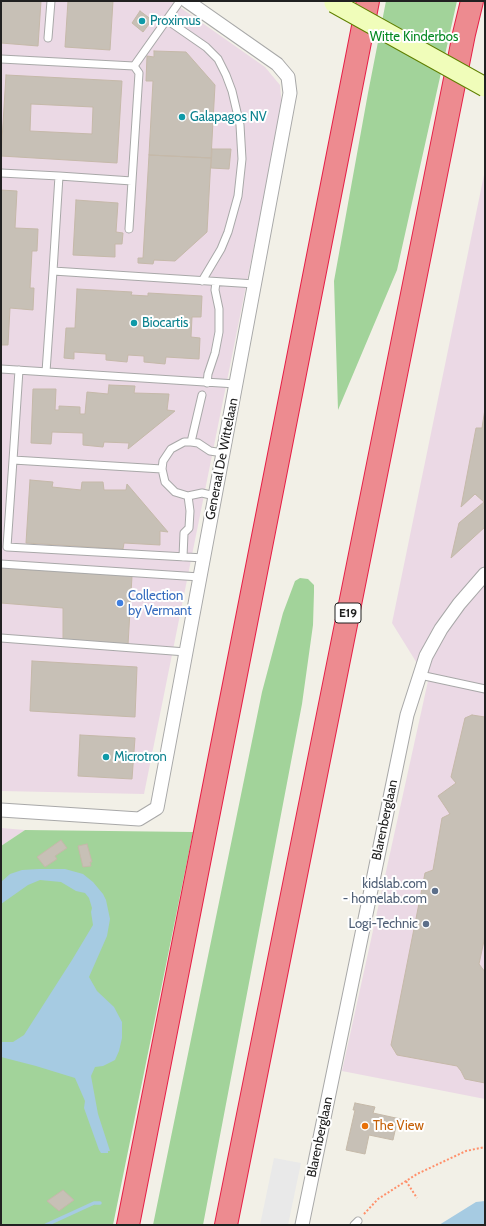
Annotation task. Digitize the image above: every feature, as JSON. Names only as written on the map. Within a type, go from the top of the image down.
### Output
[{"type":"highway","points":[[128,1225],[368,1]]},
{"type":"highway","name":"E19","points":[[226,1225],[472,1]]},
{"type":"street","name":"Generaal De Wittelaan","points":[[1,810],[139,819],[157,808],[290,93],[288,77],[277,64],[187,1]]},
{"type":"street","points":[[334,3],[485,87]]},
{"type":"street","name":"Blarenberglaan","points":[[302,1225],[407,715],[426,656],[441,629],[459,604],[485,574]]},
{"type":"lane","points":[[48,38],[51,1]]},
{"type":"lane","points":[[134,66],[180,1]]},
{"type":"lane","points":[[167,20],[206,47],[218,59],[232,91],[240,125],[242,159],[241,177],[234,214],[221,249],[202,281]]},
{"type":"lane","points":[[1,58],[134,66]]},
{"type":"lane","points":[[129,229],[139,73],[134,66]]},
{"type":"lane","points":[[1,173],[132,181]]},
{"type":"lane","points":[[46,372],[59,176]]},
{"type":"lane","points":[[53,271],[255,284]]},
{"type":"lane","points":[[208,383],[208,374],[215,353],[219,332],[219,310],[215,290],[216,282]]},
{"type":"lane","points":[[1,369],[236,384]]},
{"type":"lane","points":[[19,370],[13,460],[4,547],[204,558]]},
{"type":"lane","points":[[191,442],[202,395]]},
{"type":"lane","points":[[215,496],[202,494],[188,496],[175,492],[165,482],[162,469],[166,455],[177,445],[191,442],[205,446],[210,451],[223,453]]},
{"type":"lane","points":[[13,460],[162,469]]},
{"type":"lane","points":[[183,557],[184,533],[189,528],[190,511],[188,496]]},
{"type":"lane","points":[[1,564],[200,577]]},
{"type":"lane","points":[[1,638],[186,652]]},
{"type":"lane","points":[[420,675],[485,689]]},
{"type":"path","points":[[356,1223],[378,1199],[406,1181],[466,1151],[485,1147]]},
{"type":"path","points":[[406,1181],[417,1198]]},
{"type":"shaded area","points":[[1,1],[171,1],[265,67],[280,85],[282,107],[144,794],[1,791]]},
{"type":"shaded area","points":[[485,170],[485,1099],[342,1071],[428,681],[392,623]]},
{"type":"shaded area","points":[[1,828],[25,830],[1,846]]},
{"type":"shaded area","points":[[274,1158],[301,1163],[288,1225],[260,1225]]},
{"type":"green space","name":"Witte Kinderbos","points":[[386,1],[457,1],[397,270],[338,410],[334,281]]},
{"type":"green space","points":[[300,578],[308,579],[314,585],[313,625],[302,704],[203,1225],[153,1225],[262,692],[283,613],[295,581]]},
{"type":"green space","points":[[25,830],[193,832],[113,1225],[1,1225],[1,846]]},
{"type":"water","points":[[65,869],[83,874],[93,882],[106,900],[110,919],[107,936],[89,977],[97,991],[114,1007],[122,1022],[122,1038],[115,1060],[103,1066],[95,1067],[91,1076],[98,1114],[110,1151],[108,1151],[108,1153],[101,1153],[99,1150],[84,1108],[85,1101],[75,1078],[1,1057],[1,1042],[13,1042],[24,1035],[93,925],[91,912],[92,908],[89,898],[85,893],[76,891],[61,882],[40,880],[28,885],[1,904],[1,882],[10,874],[22,870]]},
{"type":"water","points":[[485,1201],[485,1225],[439,1225],[476,1202]]},
{"type":"building","points":[[1,1],[41,1],[38,46],[1,43]]},
{"type":"building","points":[[68,1],[113,1],[110,50],[65,47]]},
{"type":"building","name":"Proximus","points":[[140,11],[152,20],[143,32],[132,23]]},
{"type":"building","name":"Galapagos NV","points":[[154,51],[186,52],[215,85],[211,158],[149,155],[153,81],[146,81],[147,56],[154,57]]},
{"type":"building","points":[[6,75],[122,81],[117,163],[1,156]],"holes":[[[31,104],[93,107],[92,134],[30,131]]]},
{"type":"building","points":[[212,149],[231,149],[229,169],[211,168]]},
{"type":"building","points":[[149,155],[211,158],[207,232],[175,261],[154,260],[153,264],[138,263],[138,258],[143,258]]},
{"type":"building","points":[[1,190],[17,191],[15,228],[38,229],[37,251],[32,251],[30,288],[34,288],[33,310],[10,308],[8,345],[1,345]]},
{"type":"building","points":[[76,200],[118,203],[116,232],[123,233],[122,244],[115,244],[115,257],[73,255]]},
{"type":"building","name":"Biocartis","points":[[77,289],[132,292],[131,295],[148,296],[148,293],[202,296],[201,317],[192,317],[191,337],[200,338],[199,359],[166,357],[165,364],[144,362],[144,356],[128,355],[127,362],[106,360],[106,354],[74,352],[74,359],[64,358],[66,328],[75,328]]},
{"type":"building","points":[[109,385],[135,386],[134,393],[169,394],[167,410],[175,411],[128,449],[129,443],[104,442],[103,447],[83,445],[83,433],[52,432],[51,444],[31,443],[33,389],[56,389],[55,410],[59,410],[59,406],[80,407],[80,414],[85,414],[87,392],[108,394]]},
{"type":"building","points":[[485,409],[485,527],[451,558],[459,523],[484,502],[475,494],[461,507],[476,428],[482,428]]},
{"type":"building","points":[[30,480],[53,482],[52,487],[81,490],[82,482],[103,482],[104,490],[126,490],[127,484],[168,532],[160,531],[160,545],[124,543],[123,549],[26,543]]},
{"type":"building","points":[[1,568],[132,576],[128,645],[63,639],[63,608],[1,603]]},
{"type":"building","points":[[32,661],[137,667],[135,717],[30,711]]},
{"type":"building","points":[[472,715],[485,717],[485,936],[479,964],[485,972],[485,1083],[465,1079],[457,1066],[397,1055],[391,1045],[425,873],[433,870],[442,818],[450,814],[438,796],[456,783],[451,777],[465,718]]},
{"type":"building","name":"Microtron","points":[[80,735],[135,738],[132,779],[78,776]]},
{"type":"building","points":[[61,840],[67,848],[55,856],[57,859],[45,867],[37,857]]},
{"type":"building","points":[[87,844],[92,862],[90,862],[91,866],[83,867],[78,846]]},
{"type":"building","points":[[355,1103],[375,1107],[373,1113],[405,1120],[405,1124],[397,1122],[393,1140],[369,1135],[365,1154],[346,1150],[355,1110],[353,1110]]},
{"type":"building","points":[[63,1190],[74,1200],[59,1211],[47,1201]]},
{"type":"waterway","points":[[46,1225],[94,1203],[100,1203]]},
{"type":"place","name":"Proximus","points":[[142,21]]},
{"type":"place","name":"Galapagos NV","points":[[182,117]]},
{"type":"place","name":"Biocartis","points":[[134,323]]},
{"type":"place","name":"Collection by Vermant","points":[[120,603]]},
{"type":"place","name":"Microtron","points":[[106,757]]},
{"type":"place","name":"kidslab.com - homelab.com","points":[[435,891]]},
{"type":"place","name":"Logi-Technic","points":[[426,924]]},
{"type":"place","name":"The View","points":[[365,1126]]}]
